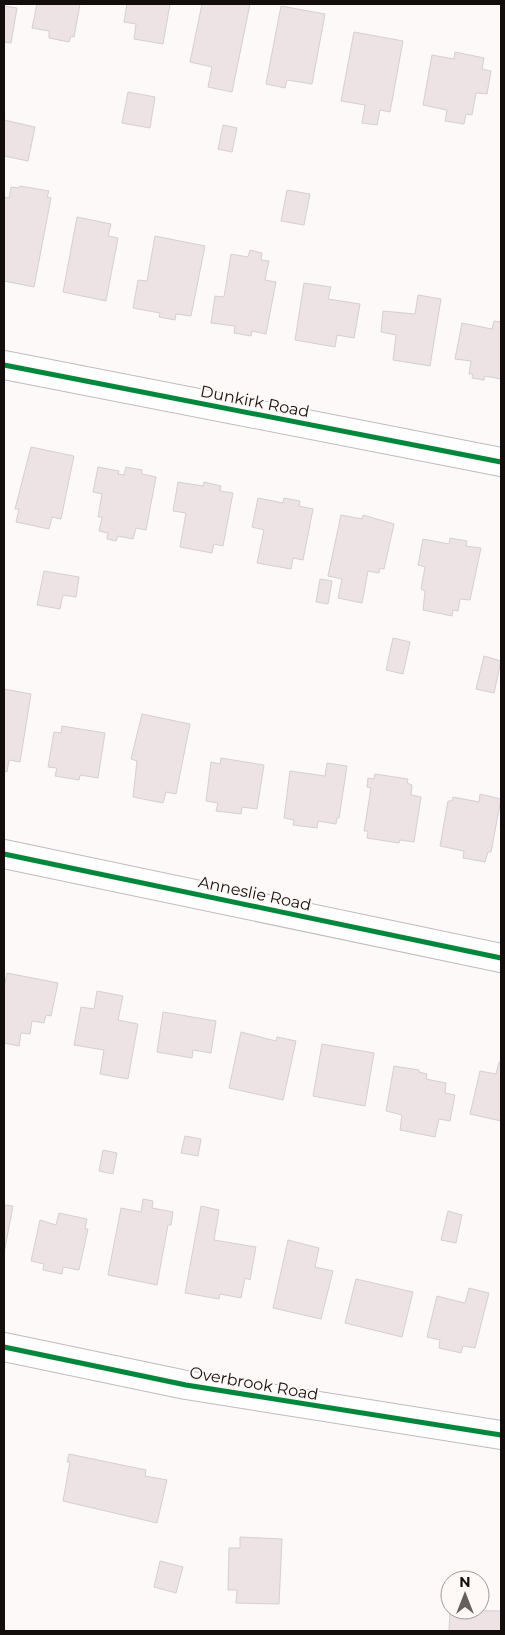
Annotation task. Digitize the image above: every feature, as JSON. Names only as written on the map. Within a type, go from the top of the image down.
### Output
[{"type":"street","name":"Dunkirk Road","points":[[4,365],[501,462]]},
{"type":"street","name":"Anneslie Road","points":[[4,854],[501,958]]},
{"type":"street","name":"Overbrook Road","points":[[4,1347],[186,1385],[501,1435]]},
{"type":"building","points":[[37,4],[80,4],[74,37],[71,36],[69,42],[49,38],[49,31],[32,28]]},
{"type":"building","points":[[127,4],[170,4],[163,44],[134,39],[136,24],[124,22]]},
{"type":"building","points":[[202,4],[250,4],[232,92],[208,87],[212,67],[190,62]]},
{"type":"building","points":[[4,6],[17,8],[11,43],[4,42]]},
{"type":"building","points":[[281,6],[325,14],[312,84],[287,80],[285,88],[266,84]]},
{"type":"building","points":[[354,32],[403,41],[390,112],[380,110],[377,125],[362,123],[365,105],[341,101]]},
{"type":"building","points":[[455,52],[484,58],[482,69],[491,71],[487,94],[476,93],[472,115],[466,114],[464,124],[445,121],[447,110],[423,105],[432,55],[454,59]]},
{"type":"building","points":[[128,92],[155,97],[150,128],[122,123]]},
{"type":"building","points":[[4,120],[35,127],[28,161],[4,156]]},
{"type":"building","points":[[223,125],[237,128],[232,152],[218,149]]},
{"type":"building","points":[[20,186],[49,191],[47,197],[51,198],[34,287],[4,281],[4,197],[9,198],[11,187],[19,188]]},
{"type":"building","points":[[287,190],[310,194],[304,225],[281,221]]},
{"type":"building","points":[[77,217],[111,224],[108,236],[118,238],[106,301],[63,292]]},
{"type":"building","points":[[155,236],[205,246],[191,316],[176,314],[175,320],[159,317],[160,313],[133,308],[138,280],[147,281]]},
{"type":"building","points":[[250,250],[262,253],[261,260],[269,261],[265,280],[276,282],[266,334],[252,331],[251,336],[234,333],[235,326],[211,323],[215,296],[224,297],[231,254],[248,257]]},
{"type":"building","points":[[304,283],[331,287],[328,299],[360,304],[354,338],[337,335],[335,347],[295,340]]},
{"type":"building","points":[[418,295],[441,299],[430,366],[393,360],[396,335],[381,332],[383,311],[415,314]]},
{"type":"building","points":[[494,321],[501,322],[501,379],[485,376],[484,380],[472,378],[473,374],[469,374],[471,361],[455,359],[462,323],[492,329]]},
{"type":"building","points":[[31,447],[74,456],[61,519],[52,517],[49,529],[16,522],[19,509],[15,509]]},
{"type":"building","points":[[98,467],[119,471],[118,474],[124,475],[126,467],[142,470],[142,474],[156,477],[146,530],[136,528],[133,539],[118,536],[116,541],[107,539],[108,533],[99,531],[102,517],[98,517],[102,494],[93,492]]},
{"type":"building","points":[[178,482],[203,486],[204,482],[221,486],[220,491],[233,493],[223,546],[214,544],[212,553],[180,547],[186,513],[173,511]]},
{"type":"building","points":[[258,498],[283,503],[284,498],[300,501],[299,506],[313,509],[303,560],[293,558],[291,569],[257,563],[264,530],[252,527]]},
{"type":"building","points":[[341,515],[362,519],[363,515],[394,524],[384,569],[380,568],[379,573],[368,571],[362,603],[338,598],[342,579],[328,576]]},
{"type":"building","points":[[450,538],[467,541],[466,546],[481,548],[470,600],[460,599],[458,611],[453,610],[452,616],[423,610],[425,591],[421,589],[425,567],[418,565],[423,539],[449,544]]},
{"type":"building","points":[[44,571],[79,577],[76,597],[63,595],[60,609],[37,605]]},
{"type":"building","points":[[320,579],[332,581],[328,604],[316,602]]},
{"type":"building","points":[[393,638],[410,642],[403,674],[386,670]]},
{"type":"building","points":[[484,656],[501,661],[494,693],[476,689]]},
{"type":"building","points":[[4,689],[31,694],[20,762],[9,760],[7,772],[4,771]]},
{"type":"building","points":[[142,714],[190,724],[176,794],[166,792],[163,803],[133,797],[137,761],[131,759]]},
{"type":"building","points":[[62,726],[105,733],[98,778],[80,775],[79,780],[55,776],[57,768],[48,767],[54,732],[61,733]]},
{"type":"building","points":[[221,758],[264,765],[257,809],[242,807],[241,814],[216,811],[218,803],[206,801],[211,762],[220,764]]},
{"type":"building","points":[[327,763],[347,766],[339,818],[337,818],[336,824],[318,821],[317,828],[293,825],[294,820],[284,818],[290,771],[325,776]]},
{"type":"building","points":[[375,774],[408,779],[407,783],[412,785],[411,795],[421,797],[414,842],[400,840],[399,843],[367,838],[368,831],[364,831],[371,788],[367,787],[368,778],[374,779]]},
{"type":"building","points":[[480,794],[501,799],[491,852],[488,852],[485,862],[463,858],[464,851],[440,846],[448,801],[452,801],[453,797],[479,802]]},
{"type":"building","points":[[7,973],[58,983],[51,1016],[46,1015],[44,1023],[32,1021],[30,1034],[21,1033],[19,1046],[4,1043],[4,989]]},
{"type":"building","points":[[97,991],[123,996],[118,1020],[138,1024],[128,1079],[100,1074],[104,1050],[74,1045],[81,1007],[94,1009]]},
{"type":"building","points":[[163,1012],[216,1021],[211,1053],[193,1050],[192,1058],[157,1052]]},
{"type":"building","points":[[241,1032],[276,1041],[277,1037],[296,1041],[283,1100],[229,1088]]},
{"type":"building","points":[[322,1044],[374,1053],[365,1106],[313,1096]]},
{"type":"building","points":[[499,1062],[501,1063],[501,1121],[470,1114],[480,1071],[496,1074]]},
{"type":"building","points":[[394,1066],[419,1070],[419,1072],[427,1074],[426,1079],[446,1083],[445,1093],[455,1095],[450,1121],[439,1119],[435,1137],[400,1130],[402,1115],[386,1111]]},
{"type":"building","points":[[185,1136],[201,1139],[198,1156],[181,1153]]},
{"type":"building","points":[[103,1150],[117,1153],[113,1174],[99,1171]]},
{"type":"building","points":[[143,1199],[153,1201],[152,1208],[173,1212],[171,1225],[168,1225],[157,1285],[108,1275],[121,1208],[141,1212]]},
{"type":"building","points":[[4,1205],[13,1206],[4,1253]]},
{"type":"building","points":[[201,1206],[219,1210],[214,1240],[256,1247],[250,1280],[245,1278],[241,1298],[220,1294],[219,1299],[185,1293]]},
{"type":"building","points":[[448,1211],[462,1215],[456,1243],[441,1240]]},
{"type":"building","points":[[59,1213],[87,1219],[85,1229],[88,1229],[79,1270],[63,1267],[62,1274],[43,1270],[44,1264],[31,1261],[40,1220],[56,1225]]},
{"type":"building","points":[[288,1240],[319,1248],[315,1267],[333,1271],[321,1319],[273,1308]]},
{"type":"building","points":[[356,1279],[413,1292],[402,1337],[345,1323]]},
{"type":"building","points":[[469,1288],[489,1293],[475,1348],[463,1346],[461,1353],[439,1348],[440,1340],[427,1337],[437,1296],[465,1303]]},
{"type":"building","points":[[69,1454],[146,1470],[145,1476],[167,1480],[157,1523],[63,1501],[70,1462],[67,1462]]},
{"type":"building","points":[[240,1537],[282,1539],[279,1604],[236,1603],[237,1590],[228,1590],[229,1548],[240,1548]]},
{"type":"building","points":[[160,1561],[183,1567],[176,1593],[154,1587]]},
{"type":"building","points":[[490,1611],[501,1611],[501,1631],[449,1631],[450,1620],[490,1620]]},
{"type":"cycle path","points":[[4,365],[501,462]]},
{"type":"cycle path","points":[[4,854],[501,958]]},
{"type":"cycle path","points":[[4,1347],[186,1385],[501,1435]]}]
